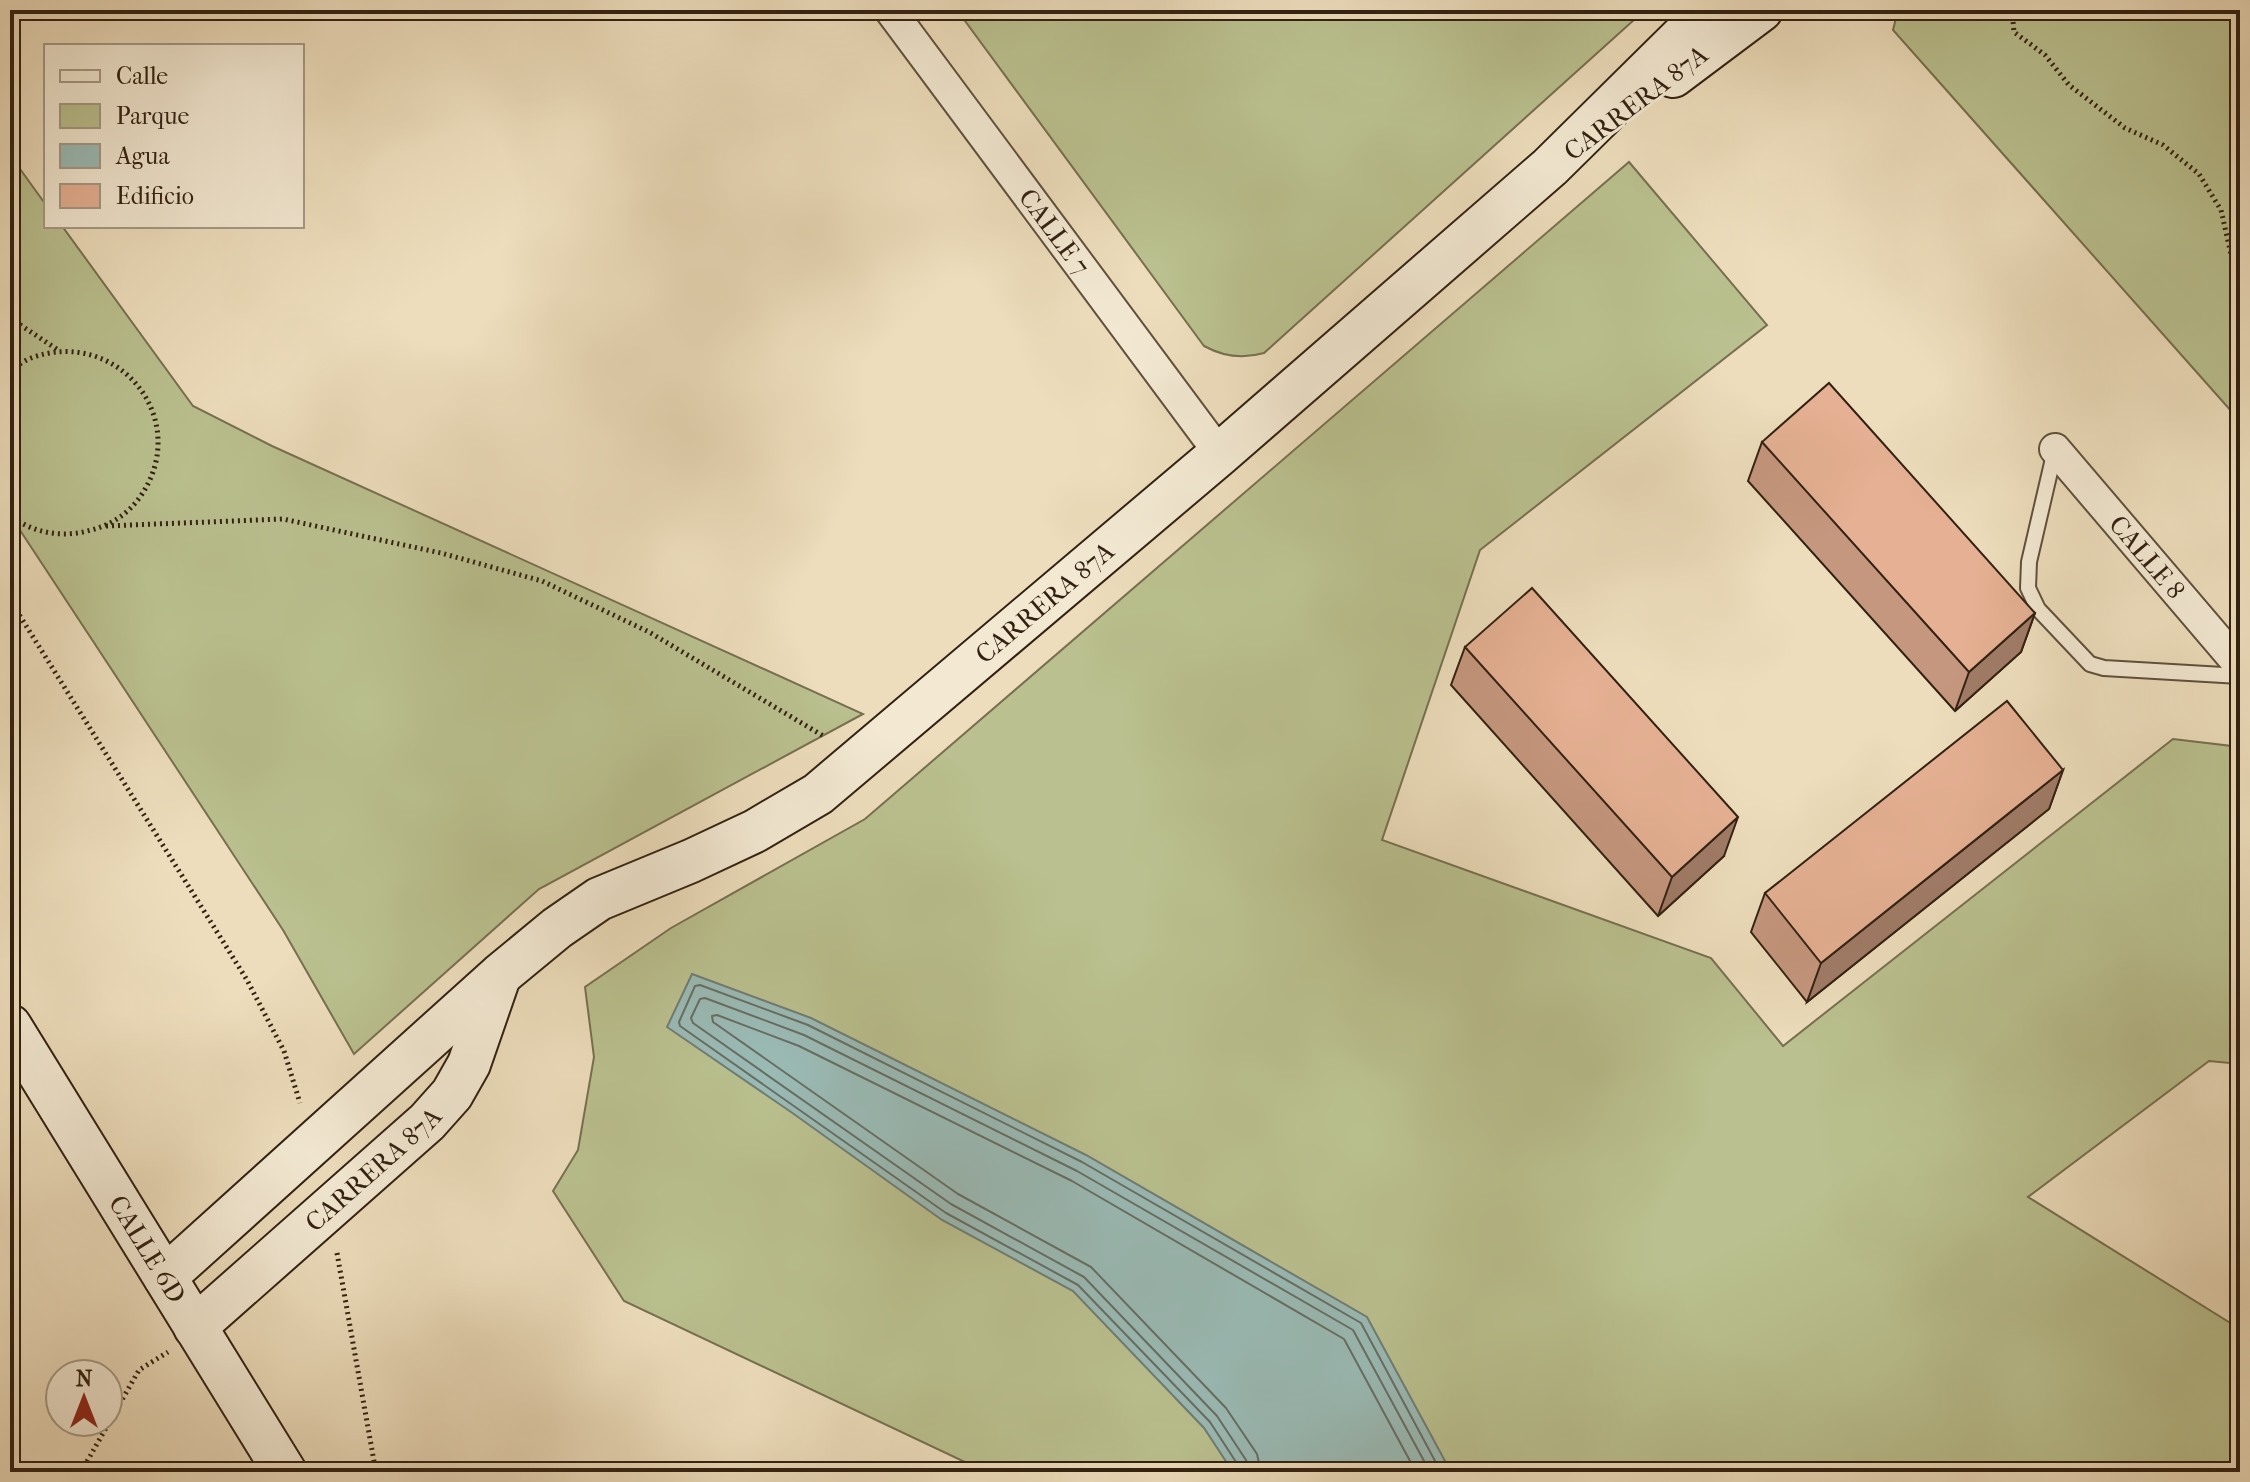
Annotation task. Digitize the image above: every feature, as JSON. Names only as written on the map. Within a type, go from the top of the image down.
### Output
[{"type":"street","name":"CALLE 7","points":[[890,10],[1220,454]]},
{"type":"street","name":"CARRERA 87A","points":[[165,1277],[500,975],[557,928],[599,899],[755,831],[818,794],[1220,454],[1550,167],[1709,10]]},
{"type":"street","name":"CARRERA 87A","points":[[1550,167],[1761,10]]},
{"type":"street","name":"CALLE 8","points":[[2055,449],[2240,666]]},
{"type":"street","name":"CARRERA 87A","points":[[185,1337],[331,1222],[452,1094],[469,1064],[500,975]]},
{"type":"street","name":"CALLE 6D","points":[[10,1026],[165,1277],[185,1337],[285,1472]]},
{"type":"lane","points":[[2055,449],[2029,562],[2028,588],[2038,609],[2090,664],[2104,668],[2240,676]]},
{"type":"path","points":[[2012,10],[2014,32],[2045,55],[2069,85],[2125,128],[2163,145],[2199,174],[2221,210],[2235,272],[2240,276]]},
{"type":"path","points":[[10,318],[59,351]]},
{"type":"path","points":[[10,371],[28,359],[59,351],[92,354],[120,367],[143,391],[156,419],[159,451],[151,482],[132,508],[106,526]]},
{"type":"path","points":[[10,515],[43,532],[75,535],[106,526],[283,519],[441,553],[542,581],[649,632],[823,735],[856,761]]},
{"type":"path","points":[[10,600],[247,980],[284,1051],[313,1144]]},
{"type":"path","points":[[331,1222],[378,1472]]},
{"type":"path","points":[[81,1472],[139,1370],[185,1337]]},
{"type":"green space","points":[[957,10],[1645,10],[1264,353],[1241,356],[1226,355],[1204,346]]},
{"type":"green space","points":[[1898,10],[2240,10],[2240,421],[1893,30]]},
{"type":"green space","points":[[10,155],[44,202],[44,228],[63,228],[193,406],[272,446],[863,714],[539,889],[354,1054],[283,930],[10,515]]},
{"type":"green space","points":[[1629,162],[1767,325],[1480,550],[1382,840],[1711,958],[1783,1046],[2173,739],[2240,747],[2240,1064],[2209,1061],[2028,1197],[2240,1329],[2240,1472],[986,1472],[624,1301],[553,1191],[578,1150],[594,1057],[585,987],[671,928],[865,819]]},
{"type":"water","points":[[692,974],[811,1018],[1086,1155],[1367,1317],[1451,1472],[1233,1472],[1204,1428],[1073,1291],[942,1220],[667,1027]]},
{"type":"building","points":[[1829,383],[2035,613],[1969,672],[1762,442]]},
{"type":"building","points":[[1532,588],[1738,817],[1672,877],[1465,647]]},
{"type":"building","points":[[2007,701],[2063,770],[1821,963],[1765,893]]}]
